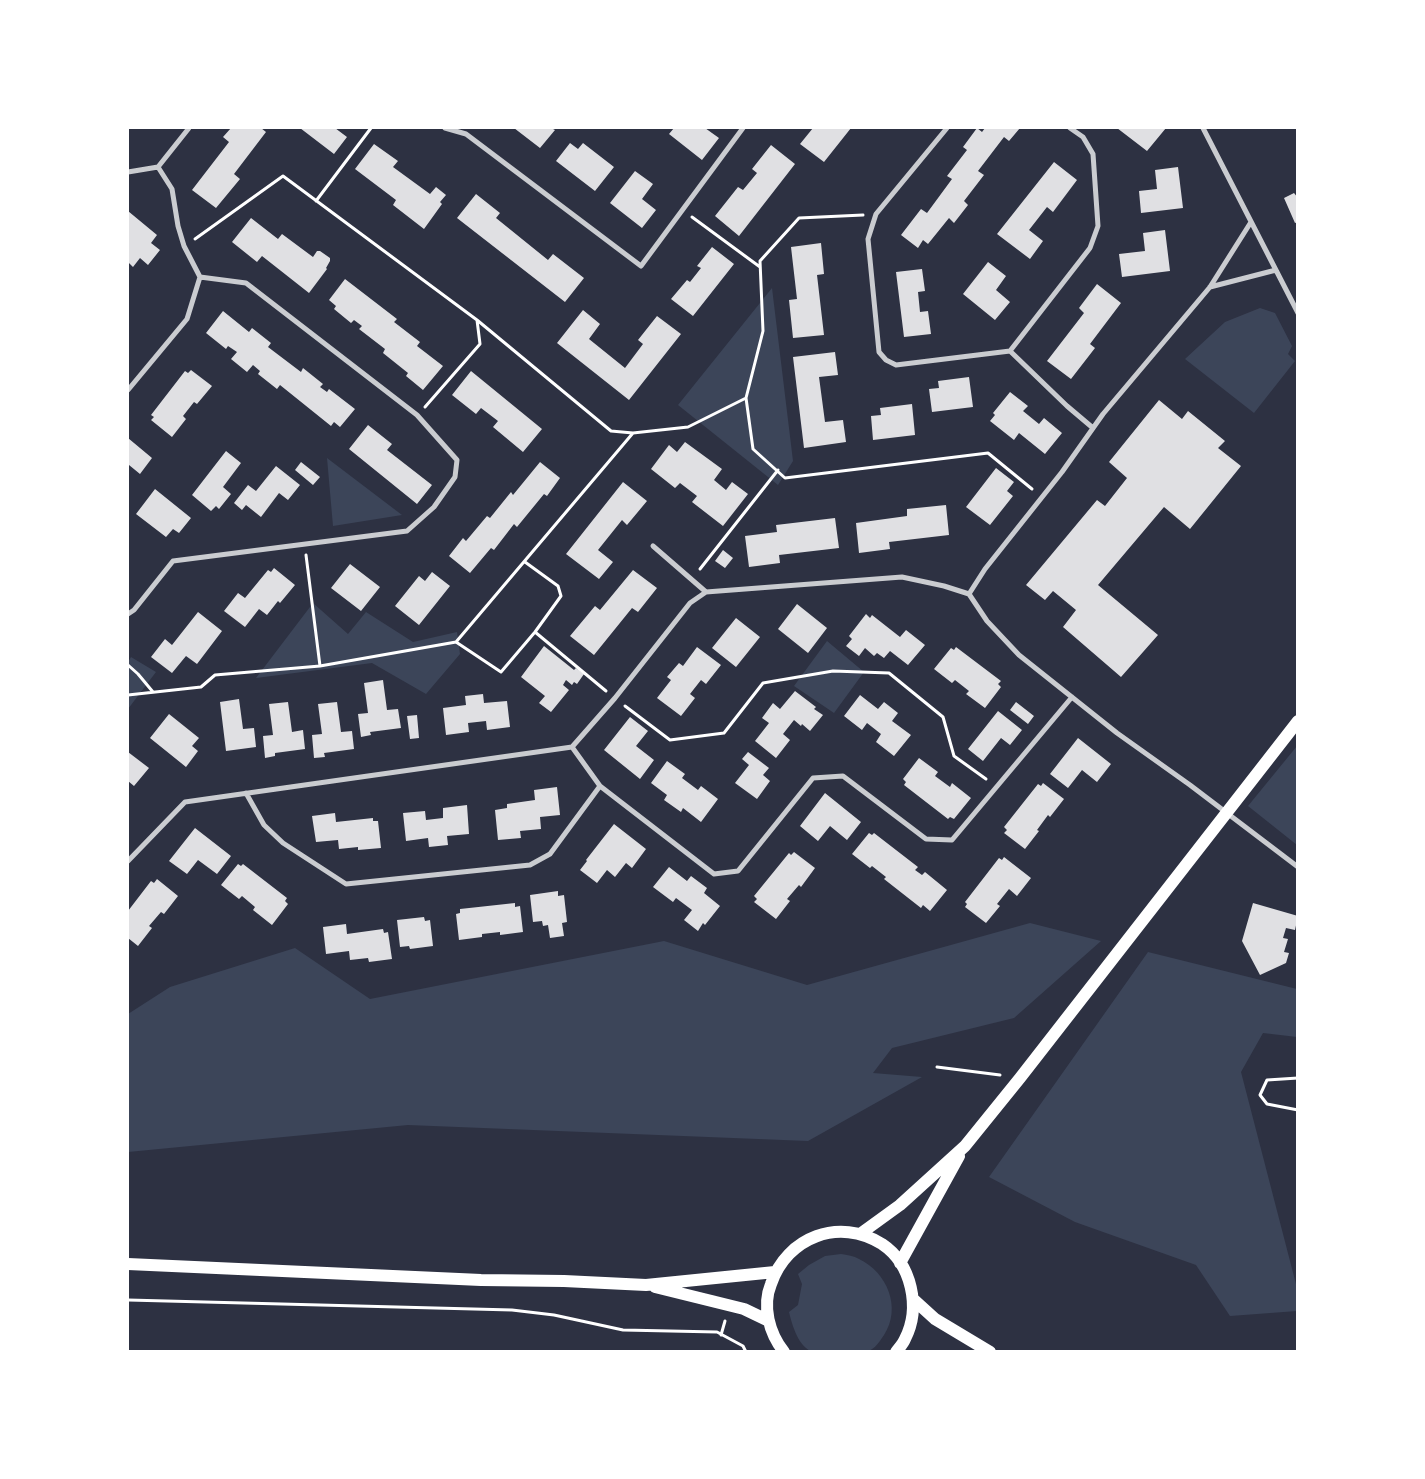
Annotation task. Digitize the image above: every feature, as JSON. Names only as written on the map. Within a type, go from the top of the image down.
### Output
[{"type":"main road","points":[[860,1234],[900,1205],[965,1146],[1298,721]]},
{"type":"main road","points":[[900,1263],[965,1146]]},
{"type":"main road","points":[[784,1352],[773,1334],[767,1304],[769,1288],[775,1272],[786,1256],[802,1243],[820,1234],[840,1232],[860,1234],[883,1245],[900,1263],[909,1280],[913,1299],[912,1320],[904,1340],[896,1352]]},
{"type":"main road","points":[[128,1264],[481,1280],[646,1285],[775,1272]]},
{"type":"main road","points":[[646,1285],[744,1309],[769,1321]]},
{"type":"main road","points":[[913,1299],[935,1319],[990,1352]]},
{"type":"street","points":[[128,172],[158,167],[189,128]]},
{"type":"street","points":[[445,128],[466,134],[641,266],[744,128]]},
{"type":"street","points":[[947,128],[876,214],[868,239],[879,352],[886,360],[896,365],[1010,351],[1090,248],[1098,226],[1092,154],[1083,137],[1070,128]]},
{"type":"street","points":[[1203,128],[1298,313]]},
{"type":"street","points":[[128,390],[187,319],[200,277],[184,246],[178,226],[172,189],[158,167]]},
{"type":"street","points":[[969,594],[985,569],[1043,497],[1093,428],[1210,287],[1251,222]]},
{"type":"street","points":[[1210,287],[1276,270]]},
{"type":"street","points":[[128,614],[134,610],[173,561],[407,531],[434,507],[455,477],[457,460],[418,414],[246,283],[200,277]]},
{"type":"street","points":[[1010,351],[1067,406],[1093,428]]},
{"type":"street","points":[[653,546],[706,592]]},
{"type":"street","points":[[128,860],[186,802],[572,747],[615,698],[690,603],[706,592],[902,577],[944,586],[969,594],[987,621],[1019,655],[1117,733],[1190,785],[1298,867]]},
{"type":"street","points":[[572,747],[600,786],[714,874],[738,871],[813,778],[843,776],[926,838],[952,840],[1072,697]]},
{"type":"street","points":[[246,793],[264,825],[283,843],[346,884],[530,865],[550,854],[600,786]]},
{"type":"path","points":[[316,201],[371,128]]},
{"type":"path","points":[[184,246],[283,176],[477,320],[611,431],[633,433],[688,426],[746,398]]},
{"type":"path","points":[[682,210],[761,267]]},
{"type":"path","points":[[876,214],[799,218],[760,261],[763,331],[746,398],[754,449],[785,478],[988,453],[1043,497]]},
{"type":"path","points":[[418,414],[480,344],[477,320]]},
{"type":"path","points":[[128,695],[201,687],[215,675],[320,666],[456,642],[633,433]]},
{"type":"path","points":[[692,579],[778,470]]},
{"type":"path","points":[[305,544],[320,666]]},
{"type":"path","points":[[456,642],[501,672],[535,632],[561,596],[558,586],[524,562]]},
{"type":"path","points":[[535,632],[615,698],[670,740],[724,733],[763,683],[833,672],[889,673],[943,717],[954,756],[997,787]]},
{"type":"path","points":[[128,665],[154,692]]},
{"type":"path","points":[[937,1067],[1020,1078]]},
{"type":"path","points":[[1298,1078],[1267,1080],[1260,1095],[1267,1104],[1298,1110]]},
{"type":"path","points":[[128,1300],[512,1310],[554,1315],[623,1330],[717,1332],[743,1346],[746,1352]]},
{"type":"shaded area","points":[[772,288],[793,461],[778,485],[678,405]]},
{"type":"shaded area","points":[[1260,308],[1275,313],[1292,346],[1288,354],[1295,361],[1254,413],[1185,359],[1225,322]]},
{"type":"shaded area","points":[[327,458],[402,515],[333,526]]},
{"type":"shaded area","points":[[313,603],[348,634],[366,612],[413,642],[457,632],[460,654],[426,694],[372,663],[256,678]]},
{"type":"shaded area","points":[[827,641],[864,672],[834,713],[794,686]]},
{"type":"shaded area","points":[[131,657],[156,672],[128,709],[128,662]]},
{"type":"shaded area","points":[[1297,746],[1297,845],[1248,806]]},
{"type":"shaded area","points":[[1030,923],[1101,941],[1014,1018],[892,1048],[873,1073],[922,1077],[808,1141],[408,1125],[128,1152],[128,1014],[170,987],[295,948],[370,999],[664,941],[807,985]]},
{"type":"shaded area","points":[[1148,952],[1297,989],[1297,1037],[1263,1033],[1241,1072],[1297,1288],[1297,1311],[1230,1316],[1196,1265],[1075,1222],[989,1177]]},
{"type":"shaded area","points":[[841,1254],[855,1257],[869,1265],[884,1282],[889,1292],[891,1303],[892,1314],[889,1325],[879,1342],[868,1351],[814,1352],[809,1350],[800,1341],[794,1330],[789,1312],[798,1305],[802,1284],[798,1274],[825,1256]]},
{"type":"building","points":[[231,128],[261,128],[266,132],[234,174],[240,179],[216,208],[192,190],[229,142],[223,137]]},
{"type":"building","points":[[300,128],[335,128],[347,137],[334,154]]},
{"type":"building","points":[[514,128],[551,128],[555,130],[540,148]]},
{"type":"building","points":[[674,128],[705,128],[719,138],[702,160],[669,134]]},
{"type":"building","points":[[813,128],[851,128],[824,162],[800,144]]},
{"type":"building","points":[[977,128],[982,132],[985,128],[1020,128],[1009,141],[1004,137],[978,171],[984,175],[964,201],[968,205],[954,223],[949,218],[928,244],[923,240],[918,248],[901,235],[921,209],[927,213],[952,179],[947,176],[967,150],[963,147]]},
{"type":"building","points":[[1117,128],[1166,128],[1147,151]]},
{"type":"building","points":[[570,143],[578,149],[583,143],[614,167],[595,191],[556,161]]},
{"type":"building","points":[[374,144],[398,161],[393,167],[430,194],[436,187],[446,195],[440,202],[442,204],[424,229],[393,205],[396,200],[355,169]]},
{"type":"building","points":[[771,145],[795,164],[739,236],[715,216],[738,187],[743,190],[757,173],[752,169]]},
{"type":"building","points":[[1054,162],[1077,180],[1053,212],[1047,207],[1029,230],[1043,241],[1030,259],[997,234]]},
{"type":"building","points":[[1178,167],[1183,208],[1141,213],[1139,191],[1157,189],[1155,170]]},
{"type":"building","points":[[635,171],[653,184],[642,199],[656,210],[642,228],[610,203]]},
{"type":"building","points":[[1294,193],[1298,198],[1298,222],[1295,223],[1284,198]]},
{"type":"building","points":[[476,194],[500,213],[496,218],[548,260],[553,254],[584,278],[565,302],[457,218]]},
{"type":"building","points":[[128,211],[157,235],[151,243],[160,250],[148,265],[140,258],[133,267],[128,262]]},
{"type":"building","points":[[251,218],[278,239],[282,234],[313,257],[317,251],[320,251],[330,258],[327,269],[309,293],[262,256],[257,262],[232,242]]},
{"type":"building","points":[[1165,230],[1170,271],[1122,277],[1119,254],[1145,251],[1143,233]]},
{"type":"building","points":[[821,243],[824,274],[817,275],[824,335],[793,338],[789,300],[797,299],[791,247]]},
{"type":"building","points":[[712,247],[734,264],[693,316],[671,299],[687,280],[690,282],[701,268],[697,266]]},
{"type":"building","points":[[988,262],[1006,276],[996,290],[1010,302],[995,320],[963,294]]},
{"type":"building","points":[[922,269],[925,291],[918,292],[920,312],[928,311],[931,334],[904,337],[896,272]]},
{"type":"building","points":[[345,279],[397,319],[394,322],[420,342],[417,346],[443,366],[423,390],[406,376],[408,373],[383,353],[385,349],[359,329],[362,326],[354,320],[351,323],[334,309],[336,306],[329,300]]},
{"type":"building","points":[[1097,284],[1121,303],[1090,344],[1095,348],[1071,379],[1047,361],[1084,313],[1079,308]]},
{"type":"building","points":[[583,310],[600,324],[589,339],[625,368],[643,344],[638,340],[657,316],[681,334],[629,400],[557,343]]},
{"type":"building","points":[[223,311],[249,332],[252,328],[271,343],[268,347],[301,372],[303,368],[323,384],[320,387],[327,392],[329,389],[355,409],[340,427],[334,422],[331,426],[280,385],[277,389],[258,374],[260,371],[253,365],[247,372],[231,359],[237,352],[228,346],[226,349],[206,333]]},
{"type":"building","points":[[835,352],[838,375],[819,377],[825,422],[843,420],[846,442],[804,448],[793,357]]},
{"type":"building","points":[[191,370],[212,386],[197,404],[194,402],[183,416],[186,419],[172,437],[151,420],[154,417],[151,415],[185,371],[188,373]]},
{"type":"building","points":[[471,371],[542,429],[523,452],[493,427],[498,421],[481,408],[476,414],[452,395]]},
{"type":"building","points":[[969,377],[973,407],[932,412],[929,389],[939,388],[938,381]]},
{"type":"building","points":[[1010,392],[1028,406],[1023,411],[1039,424],[1044,418],[1062,433],[1045,454],[1019,433],[1014,440],[990,421],[995,415],[993,413]]},
{"type":"building","points":[[1159,400],[1182,419],[1188,411],[1225,441],[1218,448],[1241,466],[1190,529],[1164,507],[1098,585],[1158,635],[1121,677],[1063,627],[1076,610],[1053,591],[1045,600],[1026,585],[1097,500],[1105,506],[1127,478],[1109,462]]},
{"type":"building","points":[[912,404],[915,435],[873,440],[871,416],[881,415],[880,408]]},
{"type":"building","points":[[368,425],[392,444],[387,450],[432,485],[417,504],[349,449]]},
{"type":"building","points":[[128,438],[152,458],[140,474],[129,465],[128,467]]},
{"type":"building","points":[[685,442],[722,469],[714,480],[726,490],[732,482],[748,494],[723,526],[692,502],[697,496],[680,483],[675,488],[651,469],[669,445],[677,452]]},
{"type":"building","points":[[226,451],[241,463],[223,487],[231,494],[219,509],[216,506],[211,511],[192,495]]},
{"type":"building","points":[[301,462],[320,477],[313,485],[295,470]]},
{"type":"building","points":[[540,462],[560,478],[547,496],[544,494],[517,527],[514,524],[494,550],[491,548],[470,573],[449,556],[463,538],[466,541],[487,516],[490,518],[511,492],[513,495]]},
{"type":"building","points":[[276,466],[300,485],[288,500],[279,493],[261,517],[246,505],[242,510],[234,503],[248,485],[256,491]]},
{"type":"building","points":[[996,468],[1014,482],[1007,491],[1013,496],[990,525],[966,507]]},
{"type":"building","points":[[623,482],[647,501],[627,525],[622,520],[598,550],[613,562],[599,579],[566,554]]},
{"type":"building","points":[[155,489],[191,518],[179,533],[173,529],[166,537],[136,514]]},
{"type":"building","points":[[946,505],[949,535],[889,542],[890,549],[859,553],[856,523],[907,516],[907,509]]},
{"type":"building","points":[[835,518],[839,548],[779,555],[780,563],[749,567],[745,536],[777,532],[776,525]]},
{"type":"building","points":[[723,550],[733,558],[725,568],[715,561]]},
{"type":"building","points":[[350,564],[380,587],[361,611],[331,588]]},
{"type":"building","points":[[274,568],[295,585],[280,603],[278,601],[267,615],[259,609],[245,627],[224,611],[238,593],[245,598],[268,570],[271,572]]},
{"type":"building","points":[[633,570],[657,588],[638,612],[632,608],[594,655],[570,636],[595,606],[600,610]]},
{"type":"building","points":[[432,572],[450,586],[419,625],[395,606],[419,576],[425,581]]},
{"type":"building","points":[[797,604],[827,628],[808,653],[778,629]]},
{"type":"building","points":[[198,612],[222,631],[197,664],[186,656],[172,673],[151,657],[165,639],[172,645]]},
{"type":"building","points":[[866,614],[870,618],[872,615],[900,637],[906,630],[925,645],[908,665],[890,651],[884,658],[877,653],[874,656],[865,648],[859,656],[846,646],[852,639],[849,636]]},
{"type":"building","points":[[736,618],[760,637],[736,667],[712,648]]},
{"type":"building","points":[[544,646],[574,670],[576,668],[584,674],[577,684],[574,682],[572,685],[566,680],[563,685],[569,690],[551,712],[539,703],[545,696],[521,677]]},
{"type":"building","points":[[697,647],[721,665],[706,684],[701,680],[690,694],[695,698],[681,716],[657,698],[671,680],[667,677],[679,663],[683,666]]},
{"type":"building","points":[[956,647],[1001,681],[998,684],[1001,687],[985,708],[966,694],[969,691],[955,680],[952,683],[934,669],[951,648],[954,650]]},
{"type":"building","points":[[383,680],[387,710],[398,709],[401,728],[370,732],[371,735],[361,737],[358,714],[368,713],[364,683]]},
{"type":"building","points":[[795,691],[816,707],[814,709],[823,715],[810,731],[794,720],[783,734],[790,740],[776,758],[755,741],[769,723],[762,718],[773,703],[780,709]]},
{"type":"building","points":[[483,694],[484,703],[507,701],[510,727],[487,730],[486,721],[468,723],[469,732],[446,735],[443,708],[466,705],[465,696]]},
{"type":"building","points":[[860,695],[878,709],[884,702],[898,713],[892,721],[911,735],[894,756],[876,742],[881,734],[867,723],[862,730],[844,716]]},
{"type":"building","points":[[239,699],[243,729],[254,728],[256,747],[226,751],[220,702]]},
{"type":"building","points":[[288,702],[292,732],[303,730],[305,749],[275,753],[275,756],[265,758],[263,736],[273,735],[269,704]]},
{"type":"building","points":[[337,702],[341,732],[352,731],[354,749],[324,753],[325,757],[314,758],[312,735],[322,734],[318,704]]},
{"type":"building","points":[[1016,702],[1034,716],[1028,724],[1010,710]]},
{"type":"building","points":[[998,711],[1022,730],[1010,745],[1001,738],[983,761],[968,749]]},
{"type":"building","points":[[169,714],[199,738],[192,746],[198,751],[186,767],[150,738]]},
{"type":"building","points":[[417,715],[419,738],[410,739],[407,716]]},
{"type":"building","points":[[630,717],[648,731],[636,746],[654,760],[640,779],[604,750]]},
{"type":"building","points":[[1078,738],[1111,764],[1097,782],[1082,770],[1068,788],[1050,774]]},
{"type":"building","points":[[128,752],[149,768],[134,786],[128,781]]},
{"type":"building","points":[[748,752],[769,768],[763,775],[770,781],[757,799],[735,783],[749,765],[742,759]]},
{"type":"building","points":[[919,758],[938,772],[935,776],[950,787],[952,783],[971,798],[954,819],[950,817],[948,819],[904,785],[906,782],[903,779]]},
{"type":"building","points":[[667,761],[685,774],[682,778],[698,790],[701,786],[718,799],[701,822],[683,808],[681,812],[664,800],[667,795],[651,783]]},
{"type":"building","points":[[1043,783],[1064,799],[1050,817],[1048,815],[1037,830],[1039,831],[1025,849],[1004,833],[1007,830],[1004,827],[1038,784],[1041,786]]},
{"type":"building","points":[[557,787],[560,815],[540,817],[541,829],[520,831],[521,838],[498,840],[495,810],[507,808],[507,804],[535,800],[534,790]]},
{"type":"building","points":[[825,793],[861,822],[847,840],[830,826],[818,841],[800,826]]},
{"type":"building","points":[[467,805],[469,834],[447,836],[448,845],[429,847],[428,838],[406,841],[403,813],[425,811],[426,820],[443,818],[443,808]]},
{"type":"building","points":[[335,813],[336,822],[373,818],[373,821],[378,821],[381,848],[358,850],[358,847],[339,849],[338,840],[316,842],[312,816]]},
{"type":"building","points":[[614,824],[646,849],[632,868],[626,863],[615,877],[607,870],[597,883],[580,870]]},
{"type":"building","points":[[195,828],[231,856],[217,874],[198,860],[187,874],[169,861]]},
{"type":"building","points":[[869,833],[872,835],[874,833],[918,867],[915,870],[922,875],[925,872],[947,890],[930,911],[923,905],[921,908],[884,879],[886,877],[872,866],[870,868],[852,854]]},
{"type":"building","points":[[794,852],[815,868],[801,887],[799,885],[787,899],[790,901],[776,919],[754,902],[757,899],[754,896],[789,853],[791,855]]},
{"type":"building","points":[[1004,857],[1031,878],[1017,896],[1009,889],[997,904],[1000,906],[986,923],[965,907],[967,904],[965,902],[999,858],[1002,860]]},
{"type":"building","points":[[238,864],[241,866],[243,864],[287,898],[285,901],[288,904],[272,925],[253,910],[255,907],[242,896],[239,899],[221,885]]},
{"type":"building","points":[[669,867],[687,881],[691,876],[707,888],[704,893],[720,906],[705,925],[703,923],[698,931],[684,920],[692,910],[676,898],[673,902],[653,887]]},
{"type":"building","points":[[157,879],[178,896],[164,914],[161,912],[149,926],[152,928],[138,946],[128,938],[128,911],[151,881],[154,883]]},
{"type":"building","points":[[558,891],[558,896],[564,895],[567,922],[562,923],[564,936],[550,938],[548,925],[543,926],[542,921],[533,922],[530,895]]},
{"type":"building","points":[[515,903],[515,907],[520,906],[523,932],[500,935],[500,932],[482,934],[482,937],[459,940],[456,914],[460,913],[460,909]]},
{"type":"building","points":[[1253,903],[1298,916],[1295,930],[1286,928],[1283,938],[1288,939],[1284,952],[1289,953],[1286,963],[1260,975],[1242,941]]},
{"type":"building","points":[[424,917],[425,921],[430,920],[433,946],[410,949],[409,946],[400,947],[397,920]]},
{"type":"building","points":[[346,924],[347,934],[383,929],[384,933],[388,932],[392,959],[369,962],[368,958],[350,960],[349,951],[326,954],[323,927]]}]
